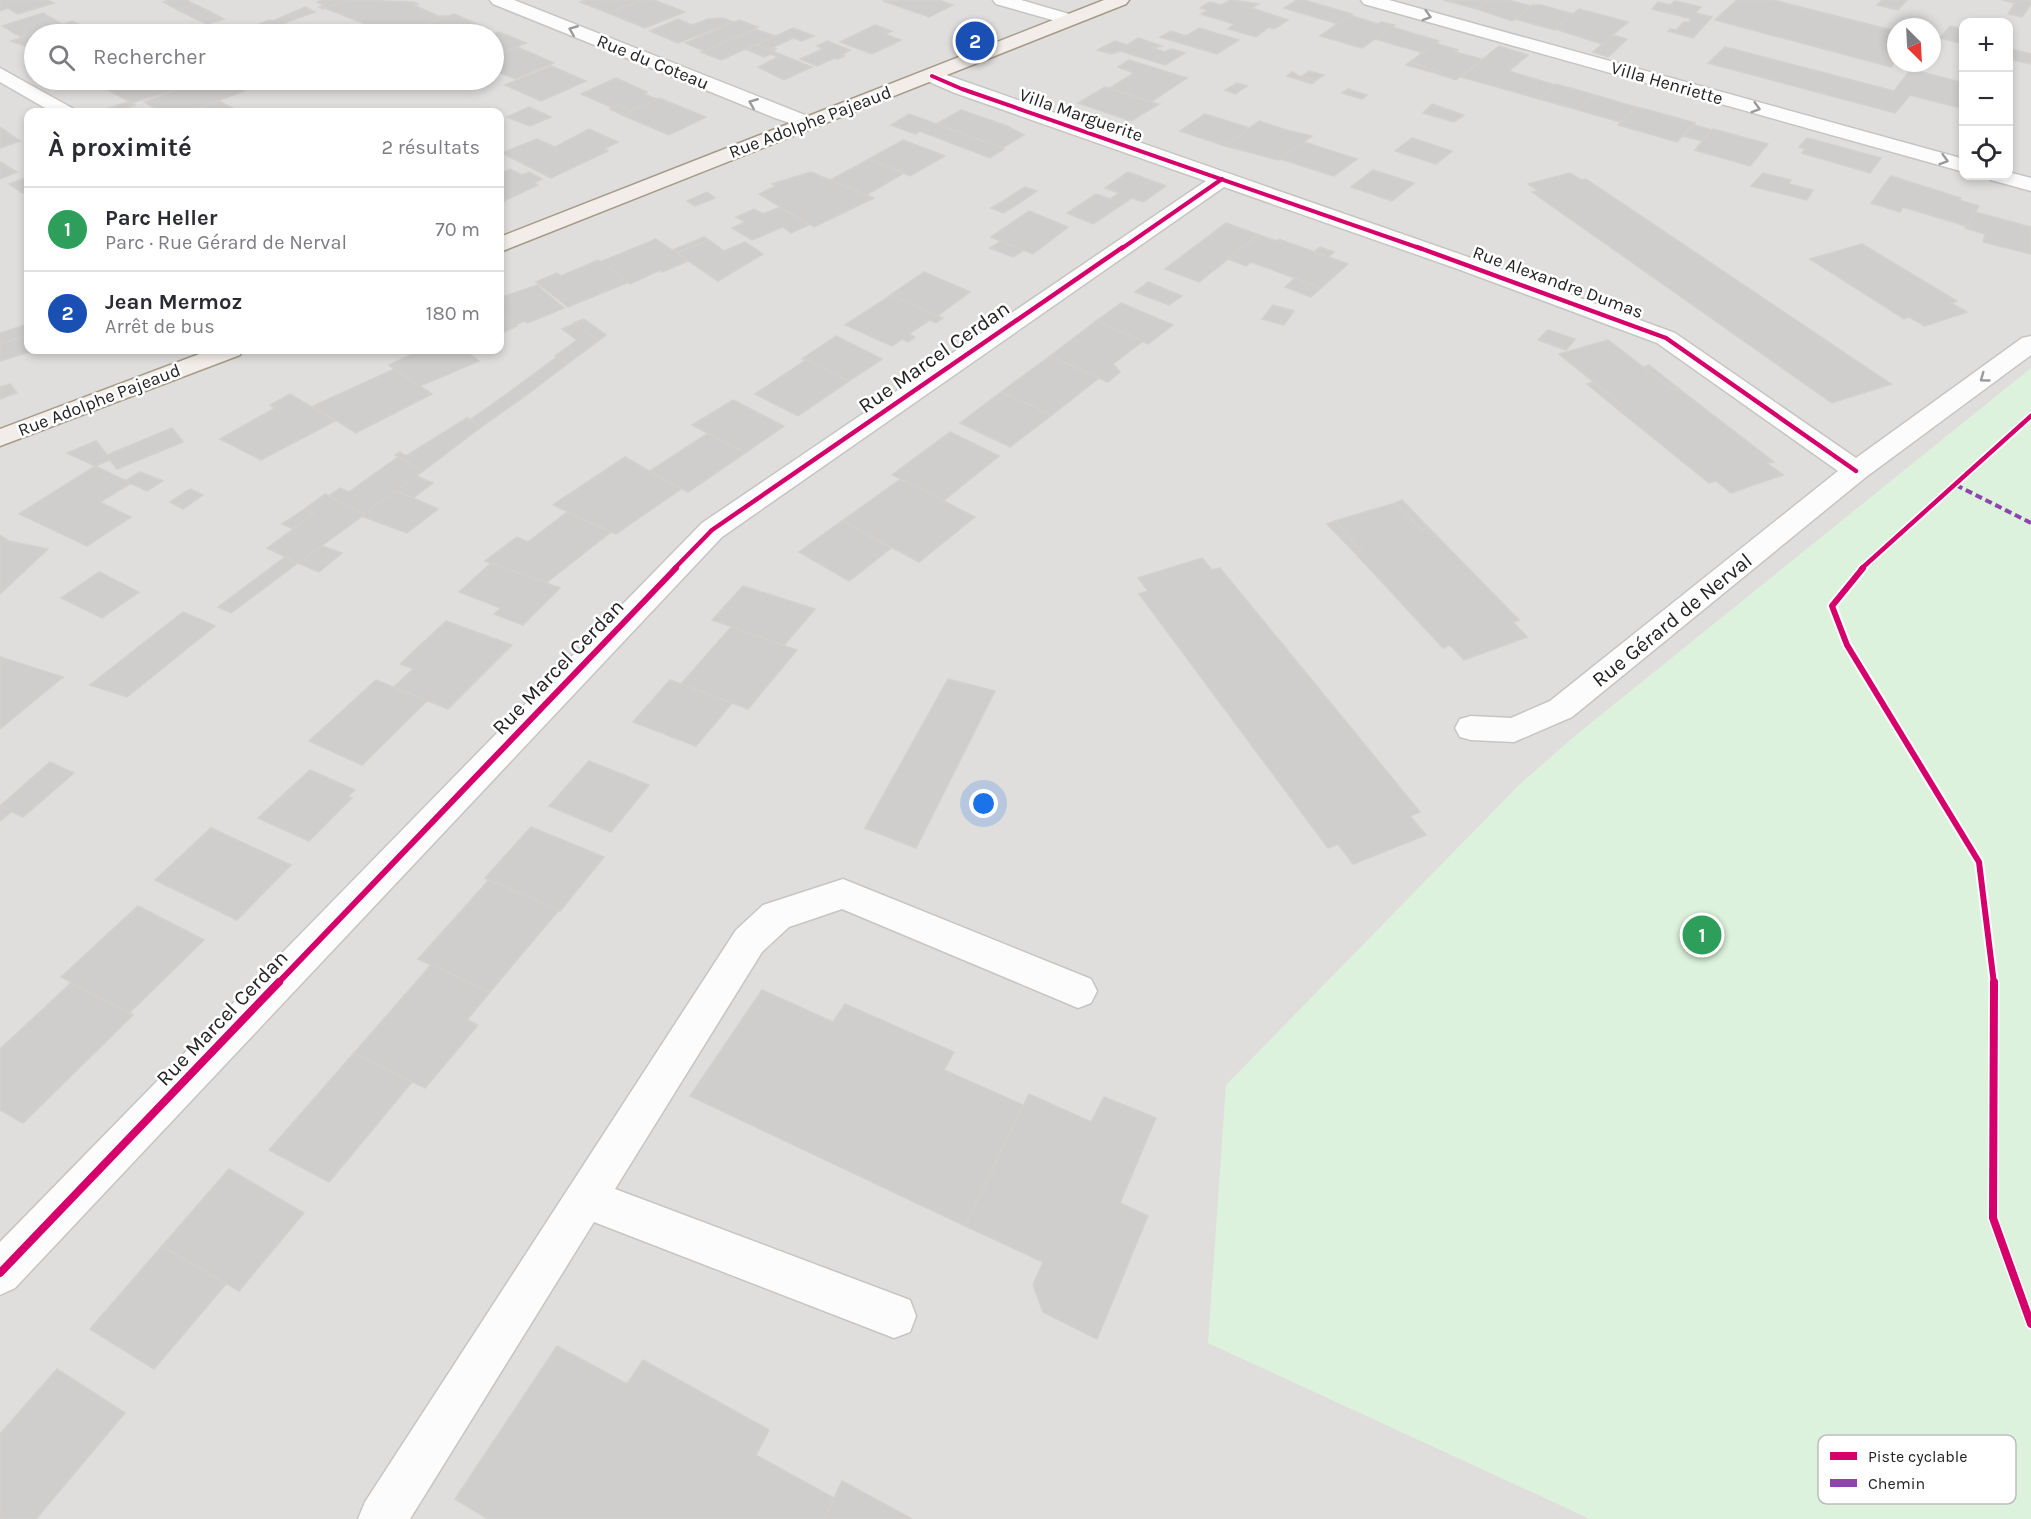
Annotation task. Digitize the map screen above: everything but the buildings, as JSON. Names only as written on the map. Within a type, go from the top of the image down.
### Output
[{"type":"main road","name":"Rue Adolphe Pajeaud","points":[[504,243],[1120,0]]},
{"type":"main road","name":"Rue Adolphe Pajeaud","points":[[0,438],[220,354]]},
{"type":"street","name":"Rue du Coteau","points":[[499,0],[808,123]]},
{"type":"street","points":[[1002,0],[1070,20]]},
{"type":"street","name":"Villa Henriette","points":[[1370,0],[1959,165]]},
{"type":"street","points":[[0,74],[24,88]]},
{"type":"street","name":"Villa Marguerite","points":[[932,76],[1221,179]]},
{"type":"street","points":[[27,90],[58,108]]},
{"type":"street","name":"Rue Alexandre Dumas","points":[[1221,179],[1463,263],[1666,338],[1856,471]]},
{"type":"street","name":"Rue Marcel Cerdan","points":[[0,1273],[712,530],[1221,179]]},
{"type":"street","points":[[2013,180],[2031,185]]},
{"type":"street","points":[[1856,471],[2031,343]]},
{"type":"street","name":"Rue Gérard de Nerval","points":[[1471,729],[1514,730],[1561,709],[1856,471]]},
{"type":"street","points":[[382,1519],[749,941],[776,916],[843,894],[1078,991]]},
{"type":"street","points":[[586,1198],[894,1316]]},
{"type":"shaded area","points":[[0,0],[2031,0],[2031,1519],[0,1519]]},
{"type":"green space","points":[[2031,368],[2031,1519],[1590,1519],[1208,1343],[1226,1085],[1519,785],[1576,735]]},
{"type":"marked path","points":[[1956,485],[2031,523]]},
{"type":"cycle path","points":[[932,76],[962,89],[1463,263],[1666,338],[1856,471]]},
{"type":"cycle path","points":[[0,1273],[712,530],[1222,179]]},
{"type":"cycle path","points":[[2031,416],[1854,576],[1832,606],[1847,645],[1979,862],[1994,984],[1993,1218],[2031,1324]]},
{"type":"place","name":"Jean Mermoz","points":[[975,41]]},
{"type":"place","name":"Parc Heller","points":[[1702,935]]}]
